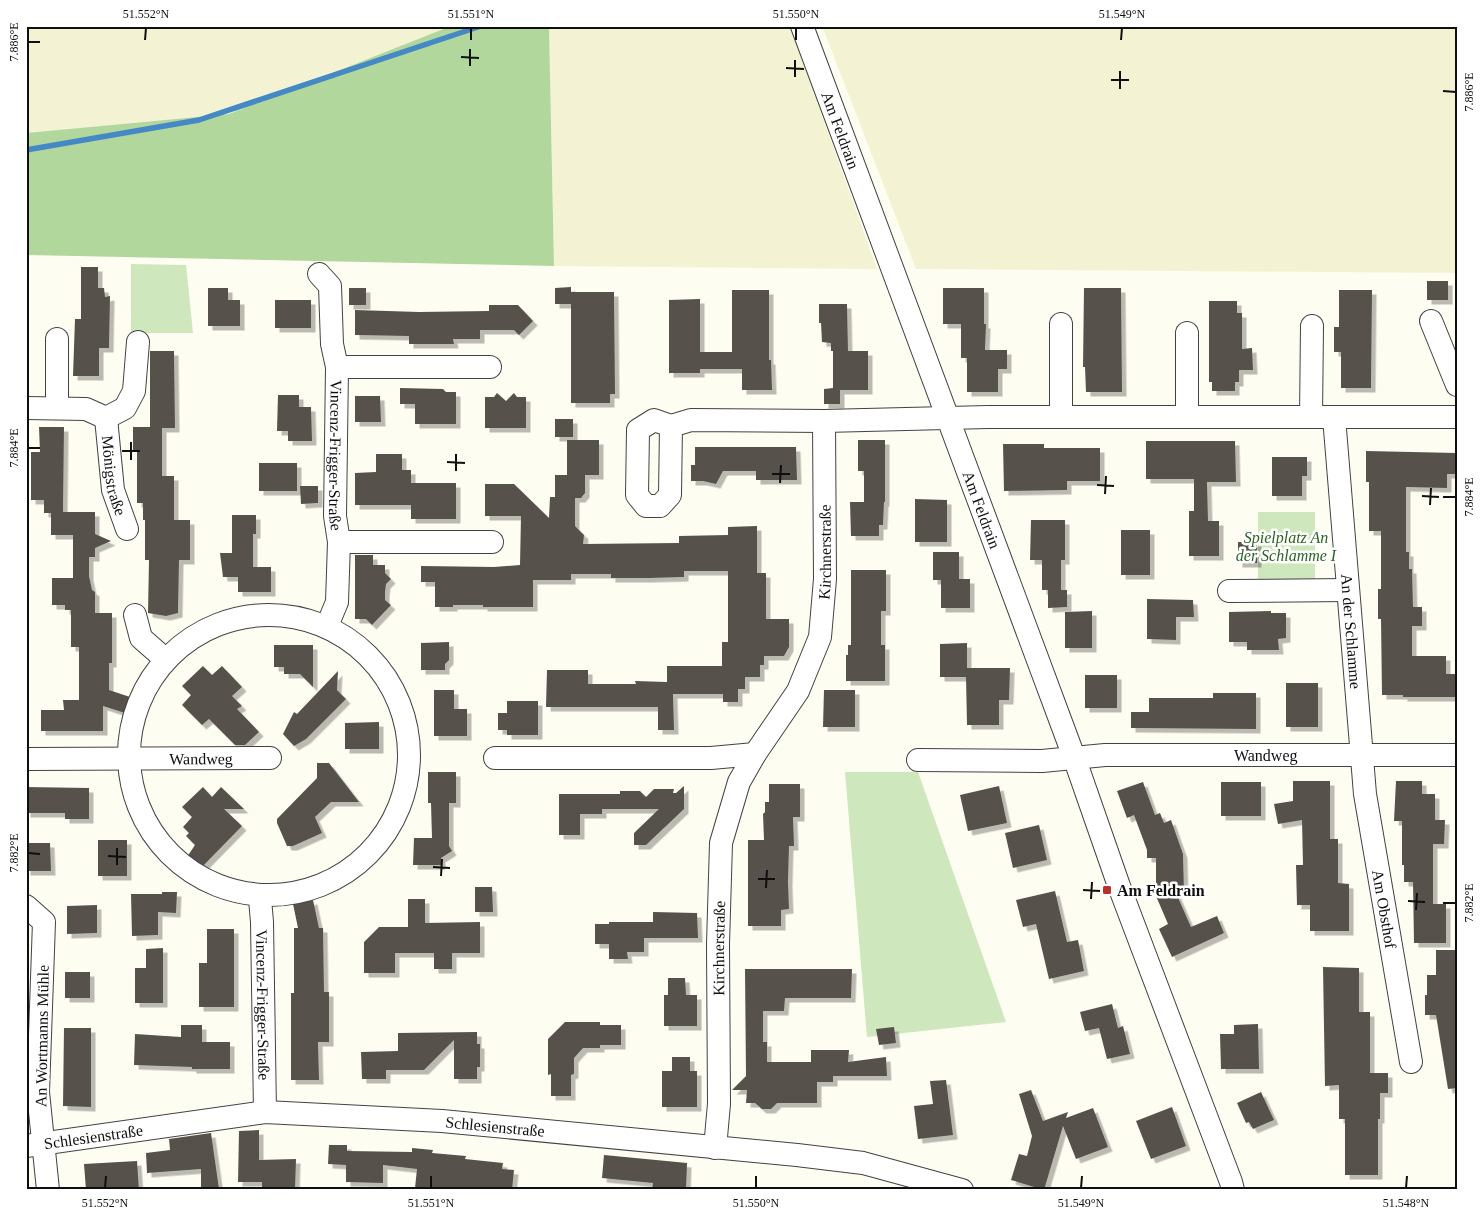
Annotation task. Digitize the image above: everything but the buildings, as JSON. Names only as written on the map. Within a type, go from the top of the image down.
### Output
[{"type":"street","name":"Am Feldrain","points":[[802,26],[1074,757],[1119,886],[1231,1182],[1232,1190]]},
{"type":"street","name":"Vincenz-Frigger-Straße","points":[[319,274],[330,286],[332,344],[337,367],[335,516],[339,542],[338,602],[327,626]]},
{"type":"street","points":[[1430,320],[1457,385]]},
{"type":"street","points":[[1061,324],[1061,417]]},
{"type":"street","points":[[1311,416],[1312,326]]},
{"type":"street","points":[[1188,333],[1188,417]]},
{"type":"street","points":[[56,339],[57,408]]},
{"type":"street","name":"Mönigstraße","points":[[106,418],[125,408],[134,391],[138,342]]},
{"type":"street","name":"Vincenz-Frigger-Straße","points":[[337,367],[490,367]]},
{"type":"street","name":"Mönigstraße","points":[[26,408],[86,409],[106,418]]},
{"type":"street","points":[[671,426],[691,420],[824,421],[948,418],[1311,416],[1457,417]]},
{"type":"street","name":"An der Schlamme","points":[[1334,416],[1361,756]]},
{"type":"street","name":"Mönigstraße","points":[[106,418],[113,490],[127,529]]},
{"type":"street","name":"Kirchnerstraße","points":[[715,1148],[719,1104],[718,944],[721,843],[739,782],[755,754],[798,691],[820,637],[825,579],[824,421]]},
{"type":"street","name":"Vincenz-Frigger-Straße","points":[[339,542],[492,542]]},
{"type":"street","points":[[1229,591],[1347,590]]},
{"type":"street","points":[[288,614],[308,618],[327,626],[370,664],[385,683],[397,704],[404,727],[407,757],[405,786],[396,813],[383,838],[367,855],[336,878],[316,888],[291,895],[260,899],[209,882],[187,870],[171,855],[156,836],[143,812],[134,787],[131,758],[134,731],[141,700],[152,677],[165,659],[186,639],[225,620],[244,615],[288,614]]},
{"type":"street","points":[[135,615],[141,638],[165,659]]},
{"type":"street","points":[[495,758],[711,758],[755,754]]},
{"type":"street","name":"Wandweg","points":[[918,760],[1042,761],[1105,754],[1457,755]]},
{"type":"street","name":"Am Obsthof","points":[[1361,756],[1365,794],[1411,1062]]},
{"type":"street","points":[[26,759],[131,758]]},
{"type":"street","name":"Wandweg","points":[[131,758],[270,758]]},
{"type":"street","name":"Vincenz-Frigger-Straße","points":[[260,899],[265,1112]]},
{"type":"street","name":"An Wortmanns Mühle","points":[[26,906],[44,922],[35,1145]]},
{"type":"street","name":"Schlesienstraße","points":[[35,1145],[265,1112],[442,1121],[863,1163],[930,1185],[962,1190]]},
{"type":"street","points":[[35,1145],[48,1190]]},
{"type":"green space","points":[[26,26],[451,26],[229,114],[26,133]]},
{"type":"green space","points":[[451,26],[549,26],[554,266],[26,255],[26,133],[229,114]]},
{"type":"green space","points":[[549,26],[790,26],[877,269],[554,266]]},
{"type":"green space","points":[[822,26],[1457,26],[1457,273],[916,269]]},
{"type":"green space","points":[[131,264],[186,265],[193,333],[131,333]]},
{"type":"green space","name":"Spielplatz An der Schlamme I","points":[[1258,512],[1315,512],[1315,582],[1258,582]]},
{"type":"green space","points":[[845,772],[918,772],[1006,1022],[867,1037]]},
{"type":"waterway","points":[[26,150],[199,120],[481,26]]},
{"type":"place","name":"Am Feldrain","points":[[1107,890]]}]
